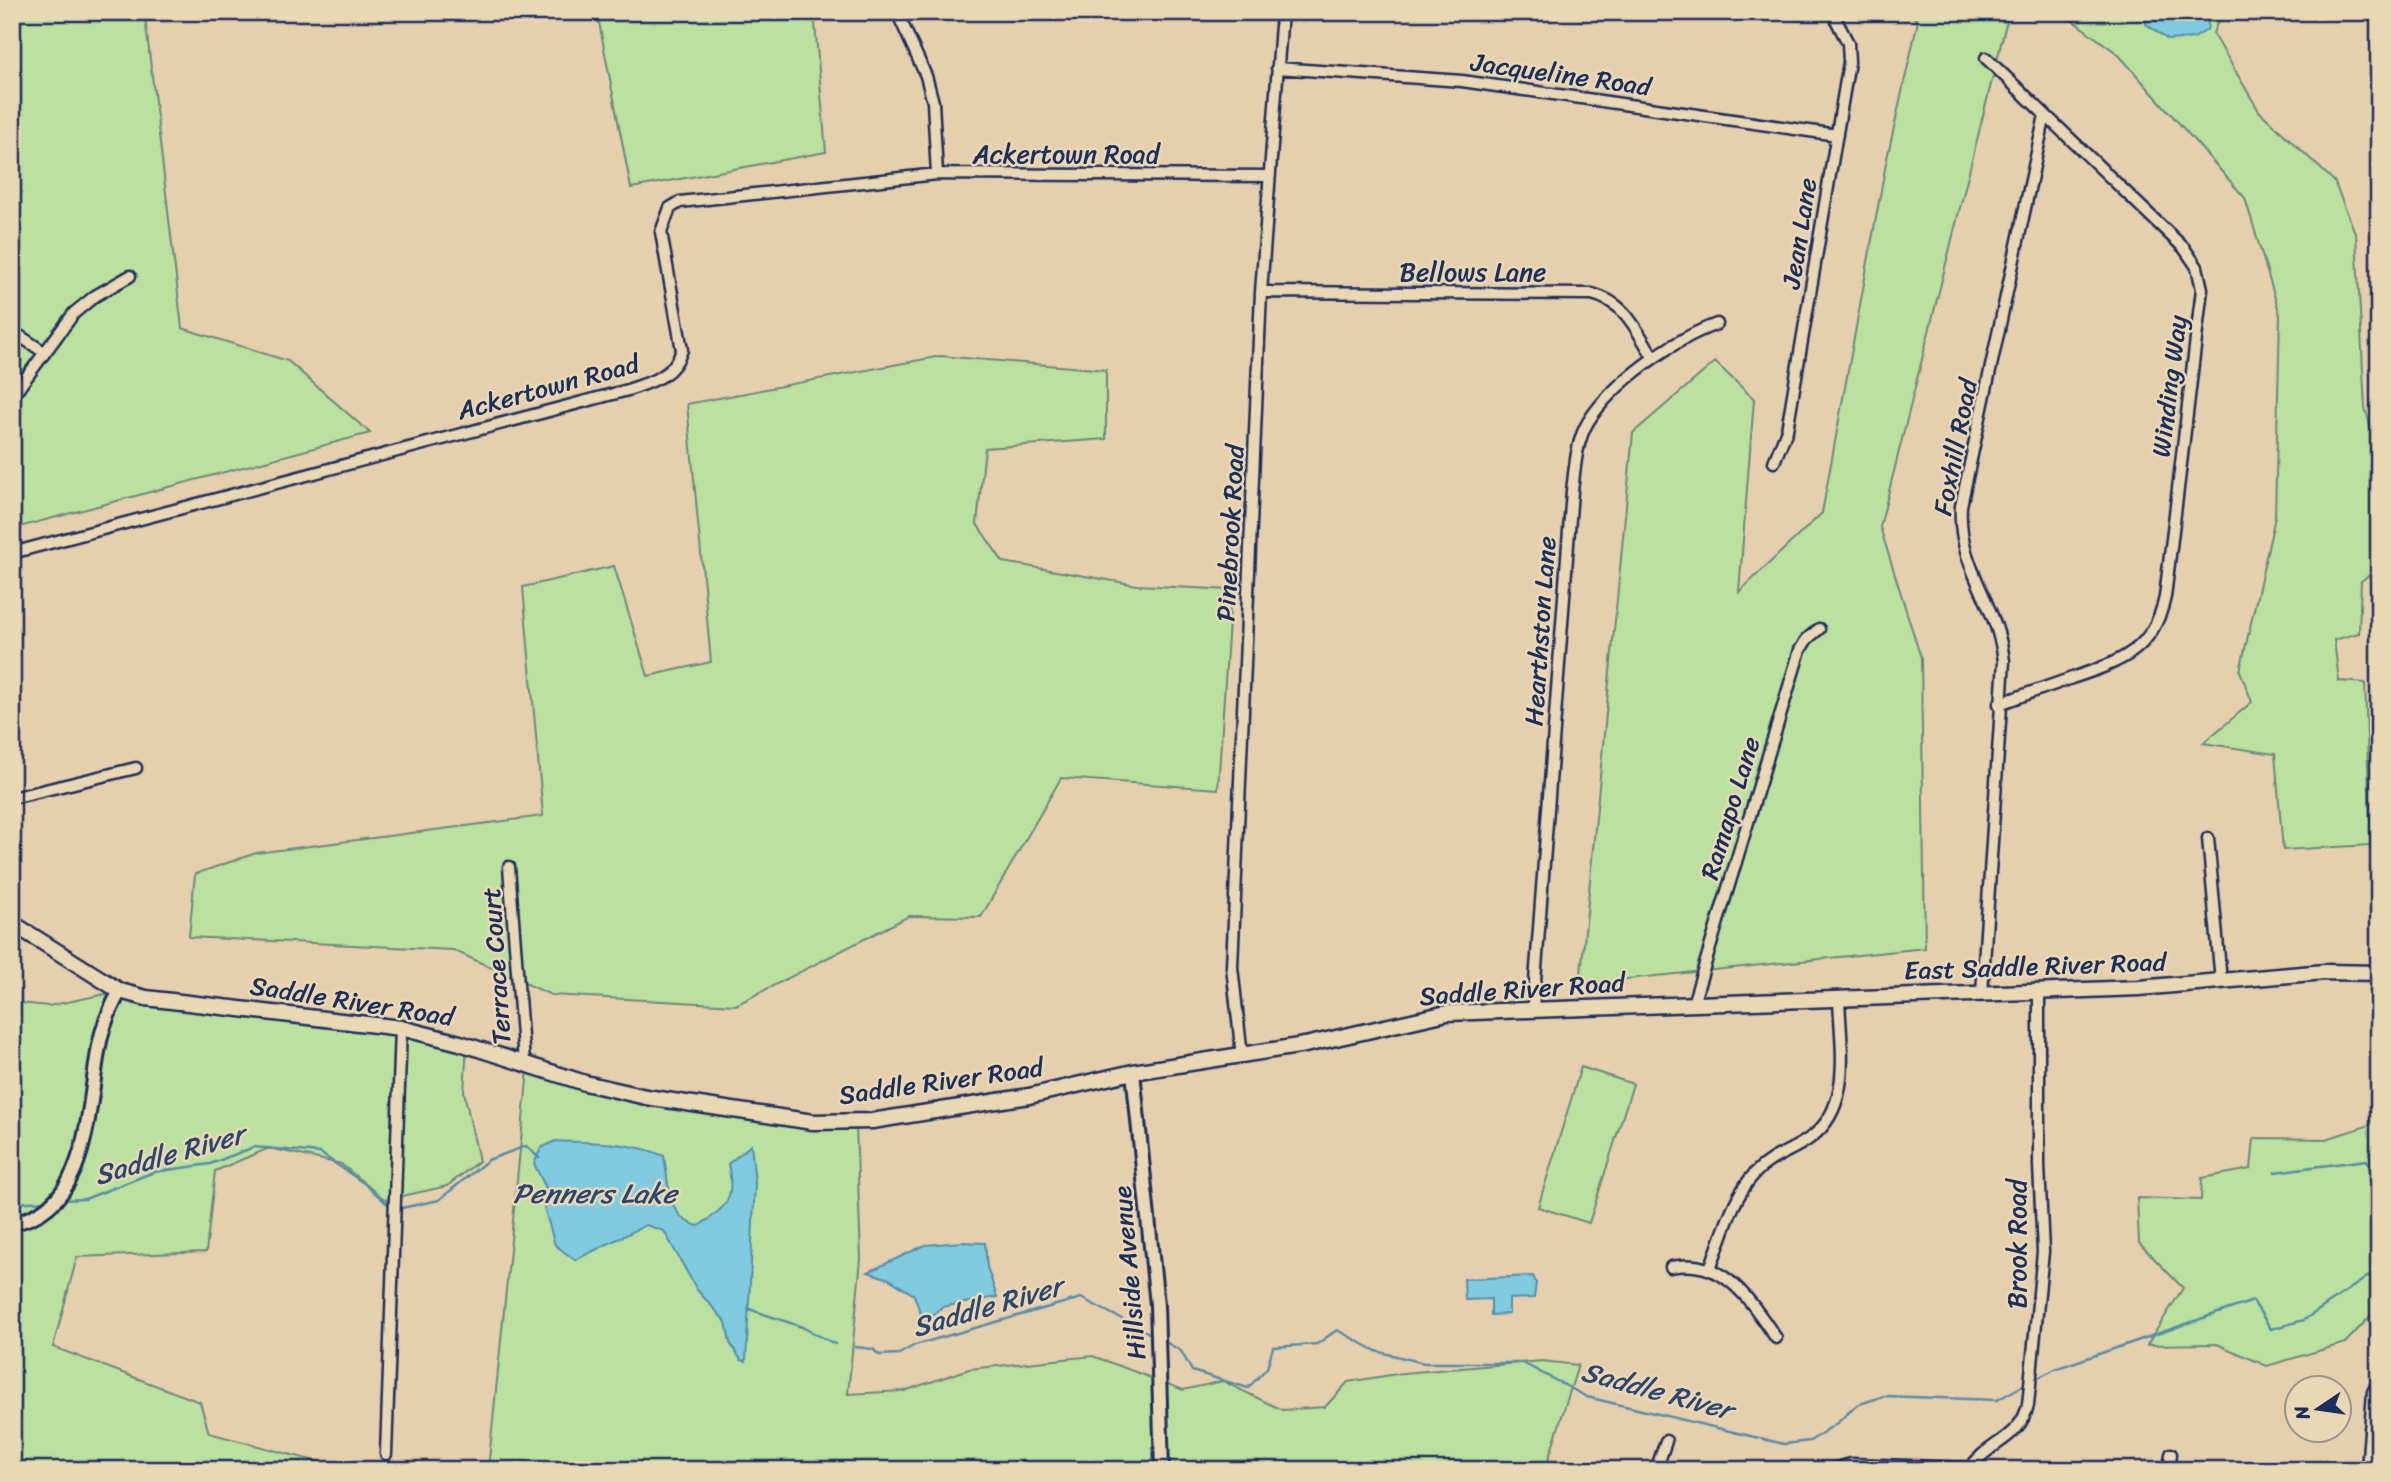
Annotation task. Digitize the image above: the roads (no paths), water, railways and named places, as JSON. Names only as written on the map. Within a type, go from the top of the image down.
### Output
[{"type":"main road","name":"Saddle River Road","points":[[12,923],[120,991],[146,998],[401,1028],[524,1062],[585,1083],[646,1097],[813,1122],[894,1118],[1029,1096],[1132,1072],[1241,1056],[1447,1013],[1693,1004]]},
{"type":"main road","name":"East Saddle River Road","points":[[1693,1004],[2039,991],[2325,972],[2379,973]]},
{"type":"street","points":[[897,12],[926,76],[933,102],[937,174]]},
{"type":"street","name":"Pinebrook Road","points":[[1241,1056],[1232,967],[1261,292],[1282,12]]},
{"type":"street","name":"Jean Lane","points":[[1774,462],[1787,430],[1849,62],[1848,43],[1832,12]]},
{"type":"street","name":"Winding Way","points":[[1986,58],[2184,248],[2197,267],[2202,289],[2165,597],[2157,624],[2140,646],[2115,663],[1999,704]]},
{"type":"street","name":"Jacqueline Road","points":[[1278,68],[1462,81],[1837,135]]},
{"type":"street","name":"Foxhill Road","points":[[1983,993],[1999,704],[2004,661],[2001,640],[1990,605],[1965,556],[1961,539],[1961,506],[2045,115]]},
{"type":"street","name":"Ackertown Road","points":[[12,553],[628,390],[663,378],[677,365],[682,350],[661,232],[670,208],[680,202],[937,174],[1269,176]]},
{"type":"street","points":[[12,397],[74,313],[95,296],[131,276]]},
{"type":"street","name":"Bellows Lane","points":[[1261,292],[1592,294],[1612,299],[1624,311],[1654,358]]},
{"type":"street","name":"Hearthston Lane","points":[[1533,1008],[1572,491],[1580,441],[1589,421],[1654,358],[1693,332],[1717,324]]},
{"type":"street","points":[[12,331],[44,352]]},
{"type":"street","name":"Ramapo Lane","points":[[1693,1004],[1800,650],[1807,639],[1819,629]]},
{"type":"street","points":[[12,797],[136,768]]},
{"type":"street","points":[[2208,838],[2221,981]]},
{"type":"street","name":"Terrace Court","points":[[509,867],[524,1062]]},
{"type":"street","points":[[12,1223],[45,1211],[61,1196],[73,1172],[86,1131],[102,1033],[107,1014],[120,991]]},
{"type":"street","name":"Brook Road","points":[[1969,1469],[1986,1450],[2006,1440],[2021,1424],[2030,1390],[2043,1252],[2039,1165],[2039,991]]},
{"type":"street","points":[[1710,1268],[1736,1203],[1754,1174],[1764,1163],[1815,1134],[1833,1113],[1841,1089],[1839,998]]},
{"type":"street","points":[[386,1454],[401,1028]]},
{"type":"street","name":"Hillside Avenue","points":[[1132,1072],[1157,1305],[1162,1470]]},
{"type":"street","points":[[1671,1267],[1688,1264],[1710,1268],[1739,1289],[1776,1338]]},
{"type":"street","points":[[2367,1470],[2373,1392],[2379,1381]]},
{"type":"street","points":[[1656,1470],[1666,1441]]},
{"type":"street","points":[[2169,1470],[2171,1454]]},
{"type":"street","points":[[1829,1470],[1851,1464],[1969,1469]]},
{"type":"water","points":[[2144,12],[2210,12],[2207,30],[2194,38],[2168,40],[2146,24]]},
{"type":"water","name":"Penners Lake","points":[[555,1141],[624,1145],[664,1156],[675,1209],[689,1222],[699,1226],[727,1201],[731,1186],[728,1164],[751,1145],[755,1183],[746,1361],[741,1360],[730,1343],[726,1322],[697,1290],[664,1231],[646,1225],[575,1260],[555,1245],[544,1207],[546,1188],[534,1164],[541,1148]]},
{"type":"water","points":[[985,1243],[987,1267],[997,1297],[942,1307],[924,1323],[914,1295],[889,1279],[868,1272],[925,1245]]},
{"type":"water","points":[[1533,1276],[1536,1283],[1534,1298],[1509,1299],[1509,1314],[1491,1315],[1491,1299],[1465,1300],[1464,1279]]},
{"type":"waterway","name":"Saddle River","points":[[397,1209],[439,1200],[488,1160],[526,1146],[539,1158]]},
{"type":"waterway","name":"Saddle River","points":[[61,1200],[85,1199],[154,1172],[210,1164],[254,1147],[320,1153],[365,1184],[391,1207]]},
{"type":"waterway","points":[[2275,1172],[2367,1160],[2372,1176],[2379,1179]]},
{"type":"waterway","name":"Saddle River","points":[[12,1203],[47,1201]]},
{"type":"waterway","name":"Saddle River","points":[[2032,1381],[2055,1369],[2253,1301],[2271,1329],[2304,1320],[2379,1269]]},
{"type":"waterway","name":"Saddle River","points":[[855,1347],[873,1349],[879,1355],[899,1354],[915,1345],[1081,1298],[1153,1335]]},
{"type":"waterway","name":"Saddle River","points":[[749,1309],[802,1327],[835,1344]]},
{"type":"waterway","name":"Saddle River","points":[[1162,1340],[1181,1351],[1192,1371],[1248,1388],[1267,1368],[1273,1347],[1317,1344],[1337,1330],[1376,1351],[1424,1363],[1523,1363],[1587,1397],[1784,1444],[1810,1441],[1837,1423],[1857,1405],[1884,1396],[1997,1400],[2026,1384]]}]
